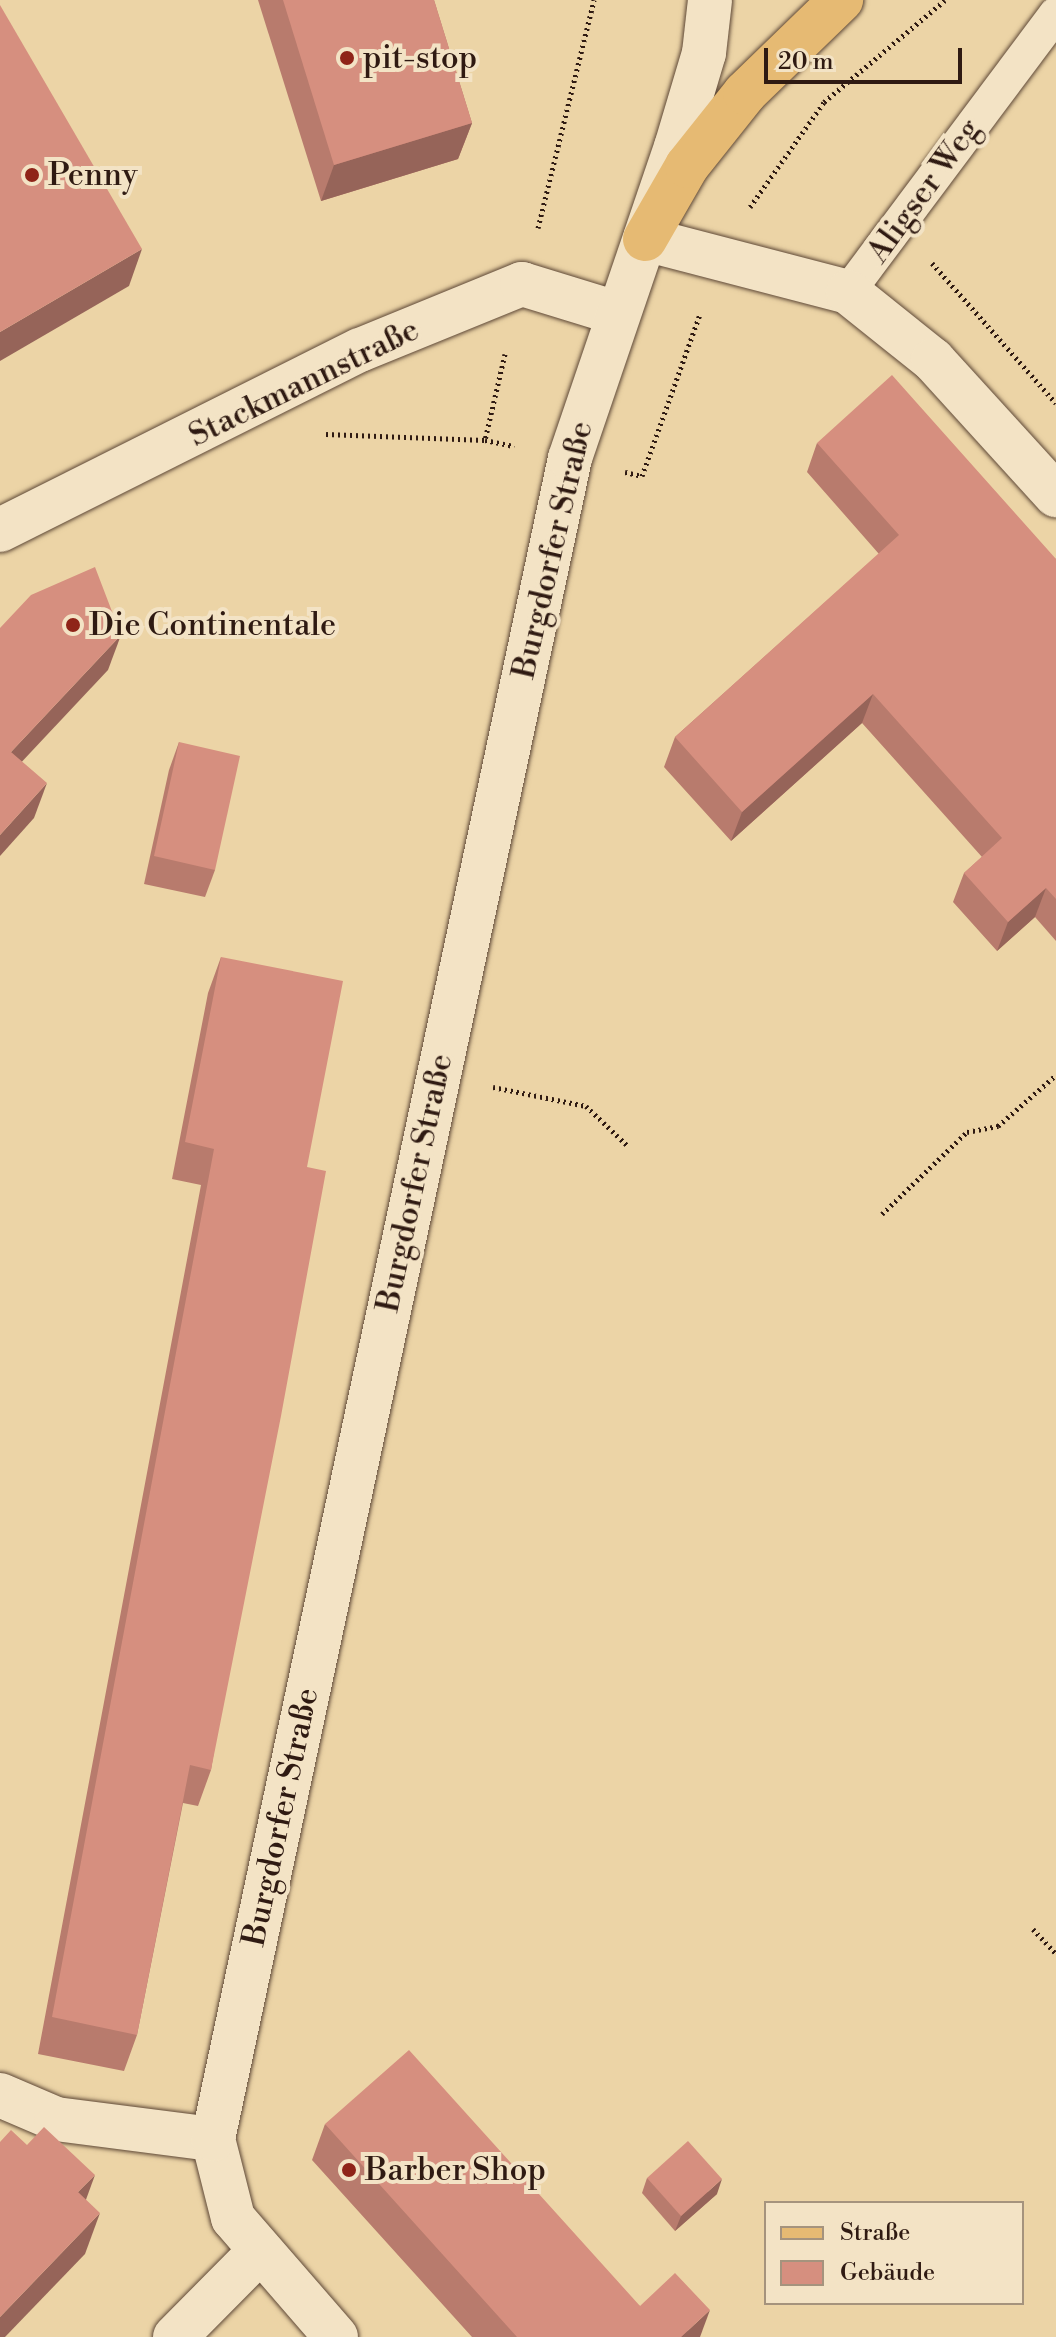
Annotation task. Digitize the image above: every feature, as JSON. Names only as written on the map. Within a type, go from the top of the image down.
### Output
[{"type":"main road","points":[[645,239],[687,166],[745,93],[841,0]]},
{"type":"street","name":"Burgdorfer Straße","points":[[336,2337],[259,2252],[233,2218],[213,2139],[570,458],[616,313],[645,239],[704,53],[710,0]]},
{"type":"street","points":[[645,239],[848,292],[933,360],[1056,495]]},
{"type":"street","name":"Stackmannstraße","points":[[0,530],[360,350],[522,284],[616,313]]},
{"type":"street","points":[[0,2095],[56,2119],[213,2139]]},
{"type":"street","points":[[175,2337],[259,2252]]},
{"type":"lane","name":"Aligser Weg","points":[[848,292],[901,228],[1034,35],[1056,14]]},
{"type":"path","points":[[901,228],[1056,403]]},
{"type":"path","points":[[315,434],[485,440]]},
{"type":"path","points":[[882,1214],[967,1132],[998,1126],[1056,1075]]},
{"type":"path","points":[[438,1076],[586,1106],[629,1147]]},
{"type":"path","points":[[1033,1929],[1056,1954]]},
{"type":"building","points":[[283,0],[434,0],[472,123],[334,165]]},
{"type":"building","name":"Penny","points":[[0,5],[142,249],[0,332]]},
{"type":"building","points":[[892,375],[1056,559],[1056,899],[1046,888],[1008,922],[964,873],[1002,838],[873,694],[742,812],[675,737],[899,535],[817,443]]},
{"type":"building","points":[[95,567],[121,635],[11,752],[47,783],[0,835],[0,628],[31,595]]},
{"type":"building","points":[[179,742],[240,756],[215,870],[154,856]]},
{"type":"building","points":[[221,957],[343,981],[307,1167],[326,1171],[281,1416],[211,1770],[190,1765],[137,2035],[52,2017],[214,1149],[185,1142]]},
{"type":"building","points":[[409,2050],[640,2306],[675,2273],[710,2310],[681,2337],[517,2337],[325,2124]]},
{"type":"building","points":[[44,2127],[95,2175],[78,2192],[100,2213],[0,2317],[0,2142],[11,2130],[27,2145]]},
{"type":"building","points":[[688,2141],[722,2179],[681,2216],[647,2178]]},
{"type":"place","name":"pit-stop","points":[[347,58]]},
{"type":"place","name":"Penny","points":[[32,175]]},
{"type":"place","name":"Die Continentale","points":[[73,625]]},
{"type":"place","name":"Barber Shop","points":[[349,2170]]}]
